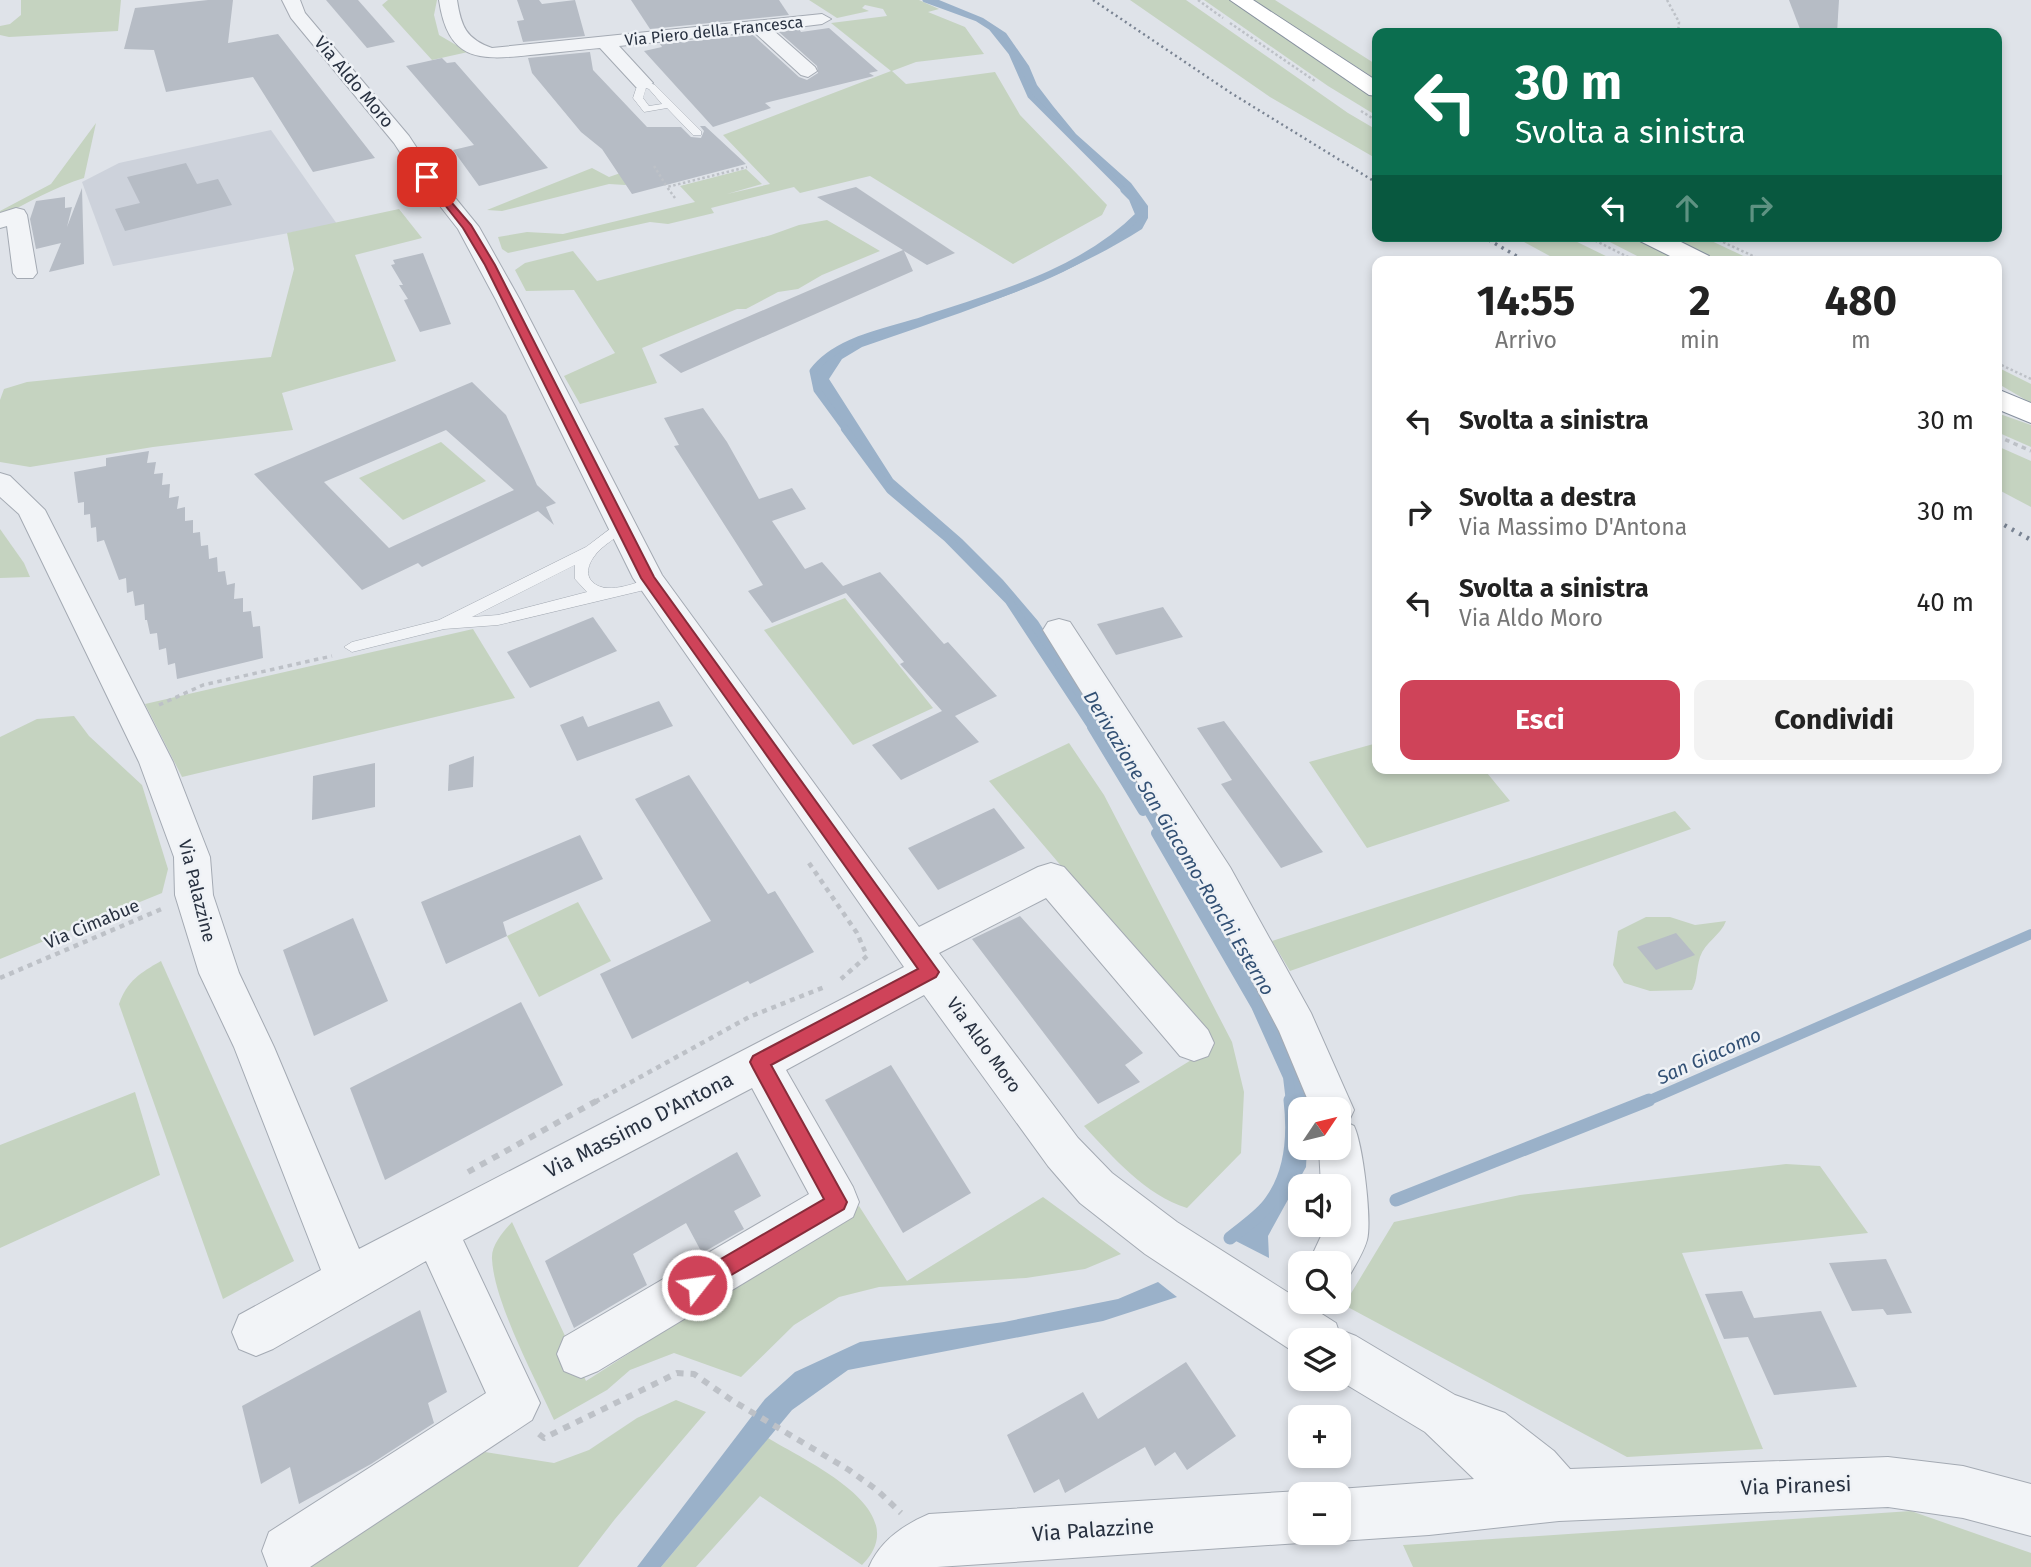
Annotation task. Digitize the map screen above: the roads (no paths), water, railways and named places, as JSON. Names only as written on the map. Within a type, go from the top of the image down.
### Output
[{"type":"highway","points":[[1240,0],[1372,87]]},
{"type":"highway","points":[[1661,242],[1690,256]]},
{"type":"highway","points":[[2002,400],[2031,414]]},
{"type":"street","name":"Via Piero della Francesca","points":[[448,0],[456,35],[463,43],[491,54],[822,19]]},
{"type":"street","name":"Via Aldo Moro","points":[[295,3],[468,227],[509,300],[652,583],[1063,1152],[1096,1188],[1161,1238],[1229,1281],[1306,1322]]},
{"type":"street","points":[[760,27],[808,71]]},
{"type":"street","name":"Via Piero della Francesca","points":[[606,43],[643,83]]},
{"type":"street","points":[[0,221],[16,215],[25,274]]},
{"type":"street","name":"Via Palazzine","points":[[0,482],[31,510],[156,762],[192,857],[194,895],[219,973],[254,1047],[348,1279]]},
{"type":"street","points":[[1059,630],[1217,878],[1297,1025],[1328,1097]]},
{"type":"street","name":"Via Massimo D'Antona","points":[[256,1332],[435,1231],[760,1062],[1051,878],[1194,1043]]},
{"type":"street","points":[[581,1354],[837,1202],[760,1062]]},
{"type":"street","points":[[1338,1251],[1345,1238],[1342,1160]]},
{"type":"street","points":[[288,1551],[515,1403],[435,1231]]},
{"type":"street","points":[[1351,1360],[1442,1415],[1487,1431],[1536,1469],[1537,1497],[1351,1514]]},
{"type":"street","name":"Via Piranesi","points":[[1537,1497],[1888,1482],[1964,1492],[2031,1510]]},
{"type":"street","name":"Via Palazzine","points":[[912,1554],[1288,1518]]},
{"type":"lane","name":"Via Piero della Francesca","points":[[668,104],[648,110],[638,98],[643,83],[652,87],[697,133]]},
{"type":"lane","points":[[444,624],[592,550],[622,525]]},
{"type":"lane","points":[[592,550],[582,566],[581,577],[590,589],[605,593]]},
{"type":"lane","points":[[352,647],[444,624],[498,620],[652,583]]},
{"type":"water","points":[[925,0],[939,0],[983,18],[1006,33],[1029,66],[1037,85],[1076,134],[1131,183],[1148,206],[1148,218],[1142,229],[1040,282],[862,347],[842,359],[829,379],[893,479],[962,539],[1003,580],[1038,621],[1185,860],[1294,1057],[1308,1097],[1290,1097],[1288,1077],[1256,1006],[1110,754],[1009,601],[947,538],[890,490],[817,390],[813,371],[835,351],[1059,270],[1093,253],[1120,234],[1139,215],[1132,198],[1030,96],[1011,53],[991,28],[977,19]]},
{"type":"water","points":[[1306,1160],[1306,1167],[1302,1174],[1288,1174],[1288,1200],[1268,1236],[1269,1258],[1230,1238],[1271,1202],[1289,1162]]},
{"type":"water","points":[[1158,1282],[1177,1297],[1103,1321],[848,1370],[792,1410],[661,1567],[637,1567],[765,1399],[795,1372],[860,1342],[1004,1322],[1118,1299]]},
{"type":"waterway","name":"Derivazione San Giacomo-Ronchi Esterno","points":[[847,431],[817,390],[813,371],[835,351],[864,338],[1038,280],[1092,252],[1117,235],[1139,215],[1132,198],[1030,96],[1011,53],[991,28],[977,19],[925,0]]},
{"type":"waterway","name":"Derivazione San Giacomo-Ronchi Esterno","points":[[845,429],[890,490],[947,538],[1009,601],[1093,729]]},
{"type":"waterway","name":"Derivazione San Giacomo-Ronchi Esterno","points":[[1092,727],[1143,811]]},
{"type":"waterway","name":"Derivazione San Giacomo-Ronchi Esterno","points":[[1156,833],[1256,1006],[1288,1077],[1290,1097]]},
{"type":"waterway","name":"San Giacomo","points":[[1645,1102],[2031,934]]},
{"type":"waterway","name":"San Giacomo","points":[[1396,1200],[1649,1100]]},
{"type":"waterway","name":"Derivazione San Giacomo-Ronchi Esterno","points":[[1230,1238],[1267,1206],[1278,1190],[1288,1160]]},
{"type":"railway","points":[[1093,0],[1231,93],[1372,180]]},
{"type":"railway","points":[[1492,242],[1516,256]]},
{"type":"railway","points":[[2002,524],[2031,540]]}]
